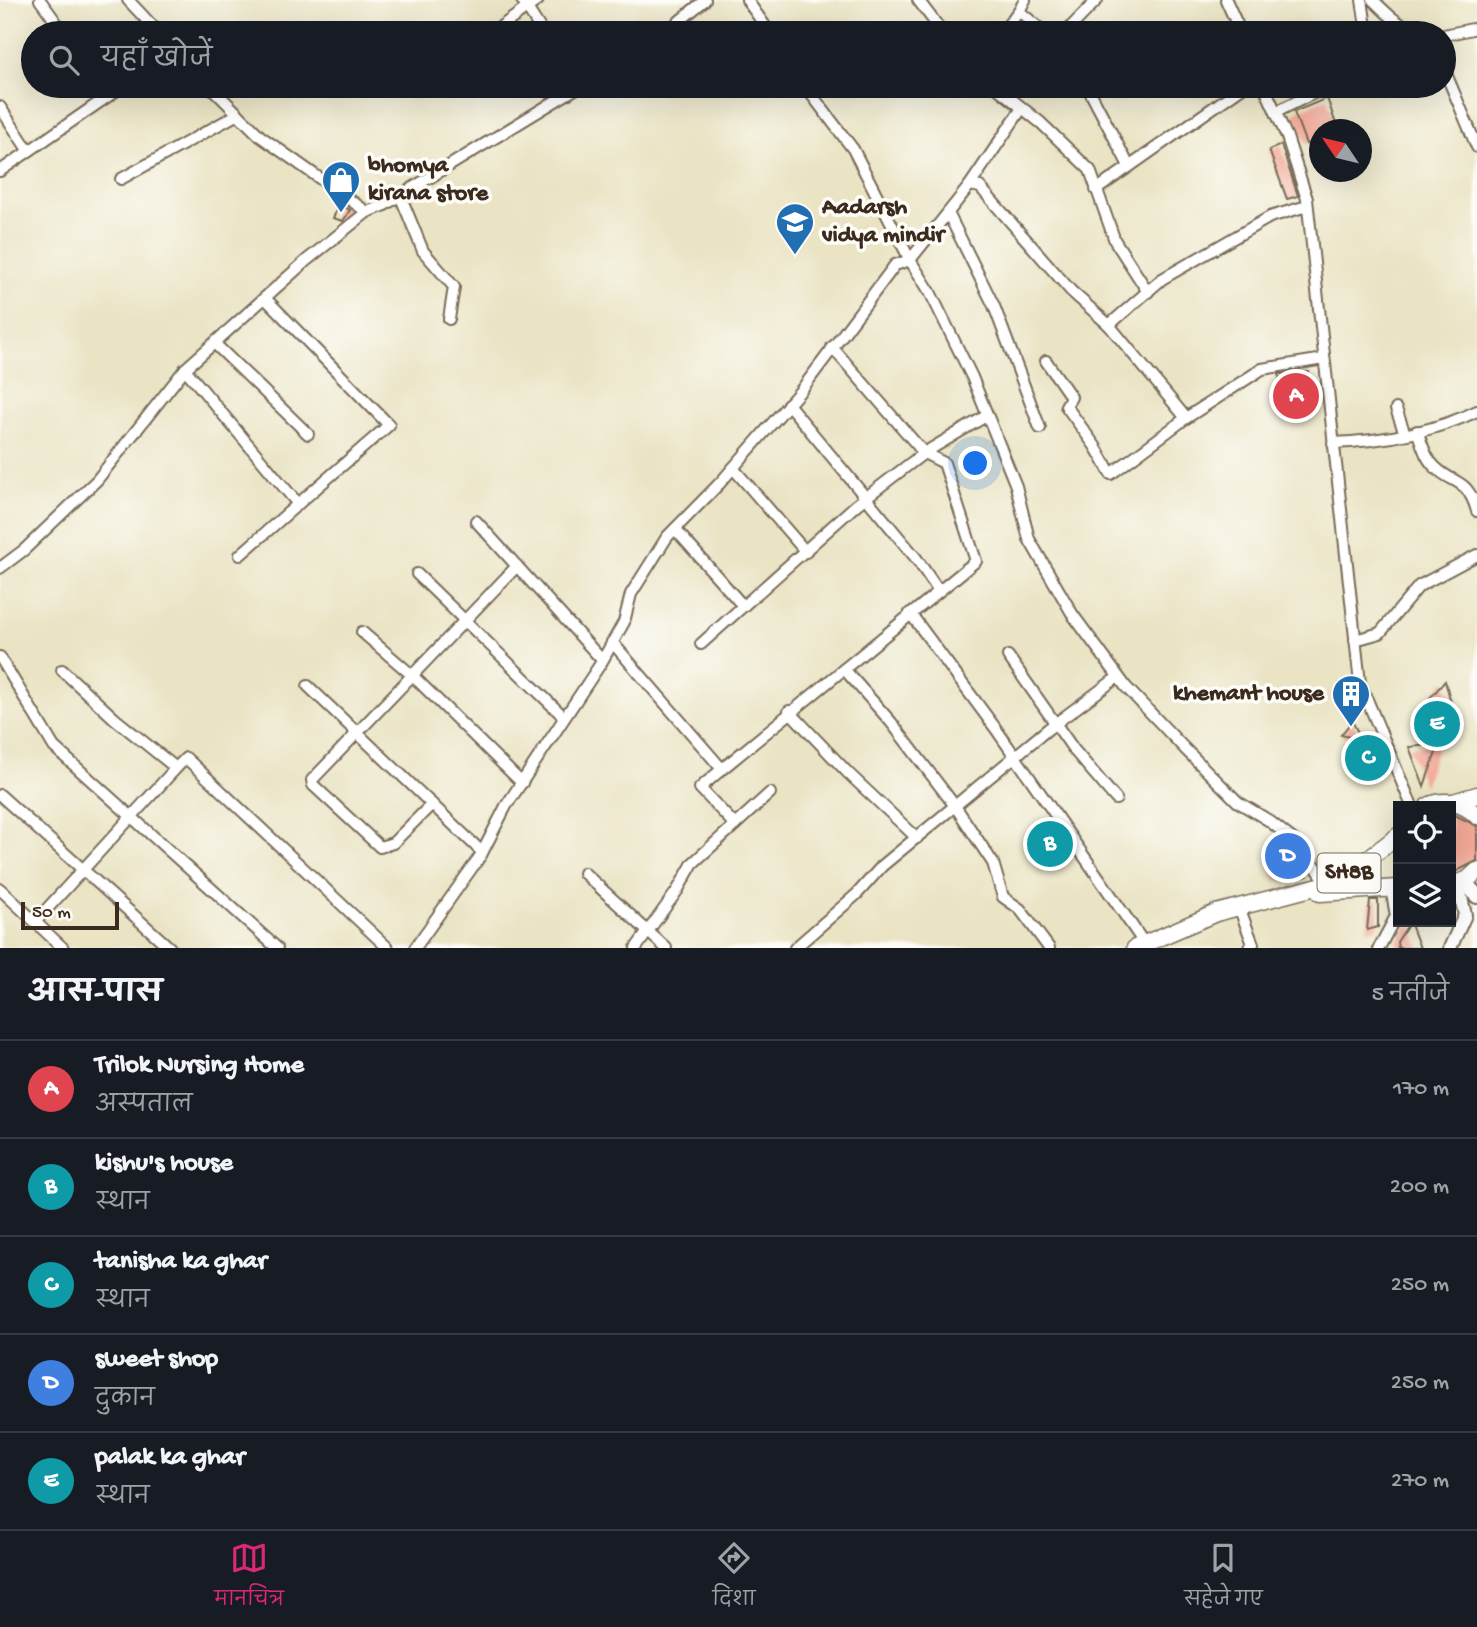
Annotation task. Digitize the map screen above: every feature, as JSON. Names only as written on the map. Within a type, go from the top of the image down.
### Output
[{"type":"main road","points":[[1456,801],[1477,795]]},
{"type":"main road","points":[[1456,803],[1467,807],[1477,816]]},
{"type":"main road","name":"SH8B","points":[[1139,946],[1216,913],[1338,881],[1393,840]]},
{"type":"main road","points":[[1477,871],[1457,883],[1477,897]]},
{"type":"main road","name":"SH8B","points":[[1292,895],[1393,888]]},
{"type":"street","points":[[40,0],[55,21]]},
{"type":"street","points":[[128,0],[148,21]]},
{"type":"street","points":[[506,21],[525,4],[538,0]]},
{"type":"street","points":[[680,21],[705,0]]},
{"type":"street","points":[[747,0],[762,21]]},
{"type":"street","points":[[918,0],[934,21]]},
{"type":"street","points":[[1077,21],[1097,0]]},
{"type":"street","points":[[1226,0],[1236,21]]},
{"type":"street","points":[[1362,0],[1365,21]]},
{"type":"street","points":[[1373,0],[1394,21]]},
{"type":"street","points":[[525,4],[536,21]]},
{"type":"street","points":[[1011,21],[1023,5],[1036,21]]},
{"type":"street","points":[[1456,33],[1477,28]]},
{"type":"street","points":[[1456,97],[1477,147]]},
{"type":"street","points":[[0,171],[105,98]]},
{"type":"street","points":[[222,98],[293,162],[367,212]]},
{"type":"street","points":[[0,568],[24,550],[97,480],[185,369],[307,260],[367,212],[400,195],[559,98]]},
{"type":"street","points":[[814,98],[853,149],[910,260],[952,332],[1016,486],[1029,539],[1055,587],[1118,677],[1238,802],[1268,820],[1301,846],[1328,884]]},
{"type":"street","points":[[1010,98],[1090,170],[1115,241],[1148,292]]},
{"type":"street","points":[[1093,98],[1129,166]]},
{"type":"street","points":[[1096,190],[1160,148],[1228,98]]},
{"type":"street","points":[[1270,98],[1287,137],[1307,206],[1360,682],[1410,801]]},
{"type":"street","points":[[1276,112],[1304,98]]},
{"type":"street","points":[[0,107],[28,150]]},
{"type":"street","points":[[415,948],[482,852],[522,783],[602,660],[642,576],[675,529],[733,468],[788,404],[895,265],[910,260],[970,185],[1022,108]]},
{"type":"street","points":[[121,179],[184,141],[238,114]]},
{"type":"street","points":[[970,185],[980,187],[999,205],[1071,291],[1109,325],[1186,418]]},
{"type":"street","points":[[400,195],[423,251],[454,288],[449,319]]},
{"type":"street","points":[[1109,325],[1162,279],[1270,217],[1307,206]]},
{"type":"street","points":[[948,213],[994,306],[1040,428]]},
{"type":"street","points":[[240,555],[389,425],[266,299]]},
{"type":"street","points":[[215,344],[308,434]]},
{"type":"street","points":[[735,825],[700,788],[789,711],[976,561],[944,463],[923,453],[832,347]]},
{"type":"street","points":[[1046,361],[1071,397],[1066,406],[1096,446],[1111,474],[1186,418],[1262,369],[1324,359]]},
{"type":"street","points":[[185,369],[298,504]]},
{"type":"street","points":[[788,404],[938,590]]},
{"type":"street","points":[[1396,410],[1405,433]]},
{"type":"street","points":[[1333,443],[1417,431],[1448,424],[1477,411]]},
{"type":"street","points":[[701,644],[866,498],[923,453],[986,416]]},
{"type":"street","points":[[1417,431],[1429,460],[1436,469],[1464,484],[1477,511]]},
{"type":"street","points":[[733,468],[806,552]]},
{"type":"street","points":[[476,521],[602,660]]},
{"type":"street","points":[[675,529],[743,606]]},
{"type":"street","points":[[1354,640],[1380,633],[1419,586],[1477,555]]},
{"type":"street","points":[[432,804],[393,842],[380,847],[313,785],[313,777],[358,734],[517,566]]},
{"type":"street","points":[[417,574],[564,717]]},
{"type":"street","points":[[910,613],[1016,756],[1139,946]]},
{"type":"street","points":[[362,632],[413,676],[522,783]]},
{"type":"street","points":[[612,642],[722,769]]},
{"type":"street","points":[[1008,656],[1116,799]]},
{"type":"street","points":[[0,657],[54,747],[277,948]]},
{"type":"street","points":[[844,669],[891,722],[955,806],[993,863],[1003,897],[1020,909],[1049,948]]},
{"type":"street","points":[[62,670],[115,719],[176,768]]},
{"type":"street","points":[[795,948],[857,894],[882,866],[1056,723],[1118,677]]},
{"type":"street","points":[[308,686],[482,852]]},
{"type":"street","points":[[789,711],[848,774],[917,838]]},
{"type":"street","points":[[35,922],[186,758],[388,948]]},
{"type":"street","points":[[636,948],[677,891],[693,863],[770,793]]},
{"type":"street","points":[[0,795],[170,948]]},
{"type":"street","points":[[584,873],[666,948]]},
{"type":"street","points":[[1450,948],[1465,915],[1457,883]]},
{"type":"street","points":[[0,889],[63,948]]},
{"type":"street","points":[[1239,907],[1253,944],[1249,948]]},
{"type":"street","points":[[1379,948],[1393,922]]},
{"type":"building","points":[[1327,98],[1334,119],[1309,119],[1309,143],[1306,144],[1294,112]]},
{"type":"building","points":[[1281,145],[1298,196],[1287,199],[1269,150]]},
{"type":"building","name":"bhomya kirana store","points":[[339,204],[350,210],[343,221],[333,218]]},
{"type":"building","points":[[1309,372],[1312,410],[1282,413],[1279,374]]},
{"type":"building","points":[[1445,681],[1456,720],[1445,726],[1442,735],[1427,724],[1450,711],[1430,698]]},
{"type":"building","name":"khemant house","points":[[1352,721],[1362,740],[1341,735]]},
{"type":"building","points":[[1439,744],[1424,786],[1409,747]]},
{"type":"building","points":[[1381,752],[1383,757],[1367,766],[1357,756]]},
{"type":"building","points":[[1456,816],[1477,826],[1477,861],[1456,872]]},
{"type":"building","points":[[1048,830],[1067,848],[1055,861],[1034,840]]},
{"type":"building","points":[[1290,847],[1307,876],[1276,880],[1270,865]]},
{"type":"building","points":[[1370,900],[1378,900],[1378,927],[1367,930]]},
{"type":"building","points":[[1407,927],[1412,927],[1420,948],[1398,948],[1397,942]]},
{"type":"place","name":"bhomya kirana store","points":[[341,214]]},
{"type":"place","name":"Aadarsh vidya mindir","points":[[795,256]]},
{"type":"place","name":"Trilok Nursing Home","points":[[1296,396]]},
{"type":"place","name":"palak ka ghar","points":[[1437,724]]},
{"type":"place","name":"khemant house","points":[[1351,728]]},
{"type":"place","name":"tanisha ka ghar","points":[[1368,758]]},
{"type":"place","name":"kishu's house","points":[[1050,844]]},
{"type":"place","name":"sweet shop","points":[[1288,856]]}]
